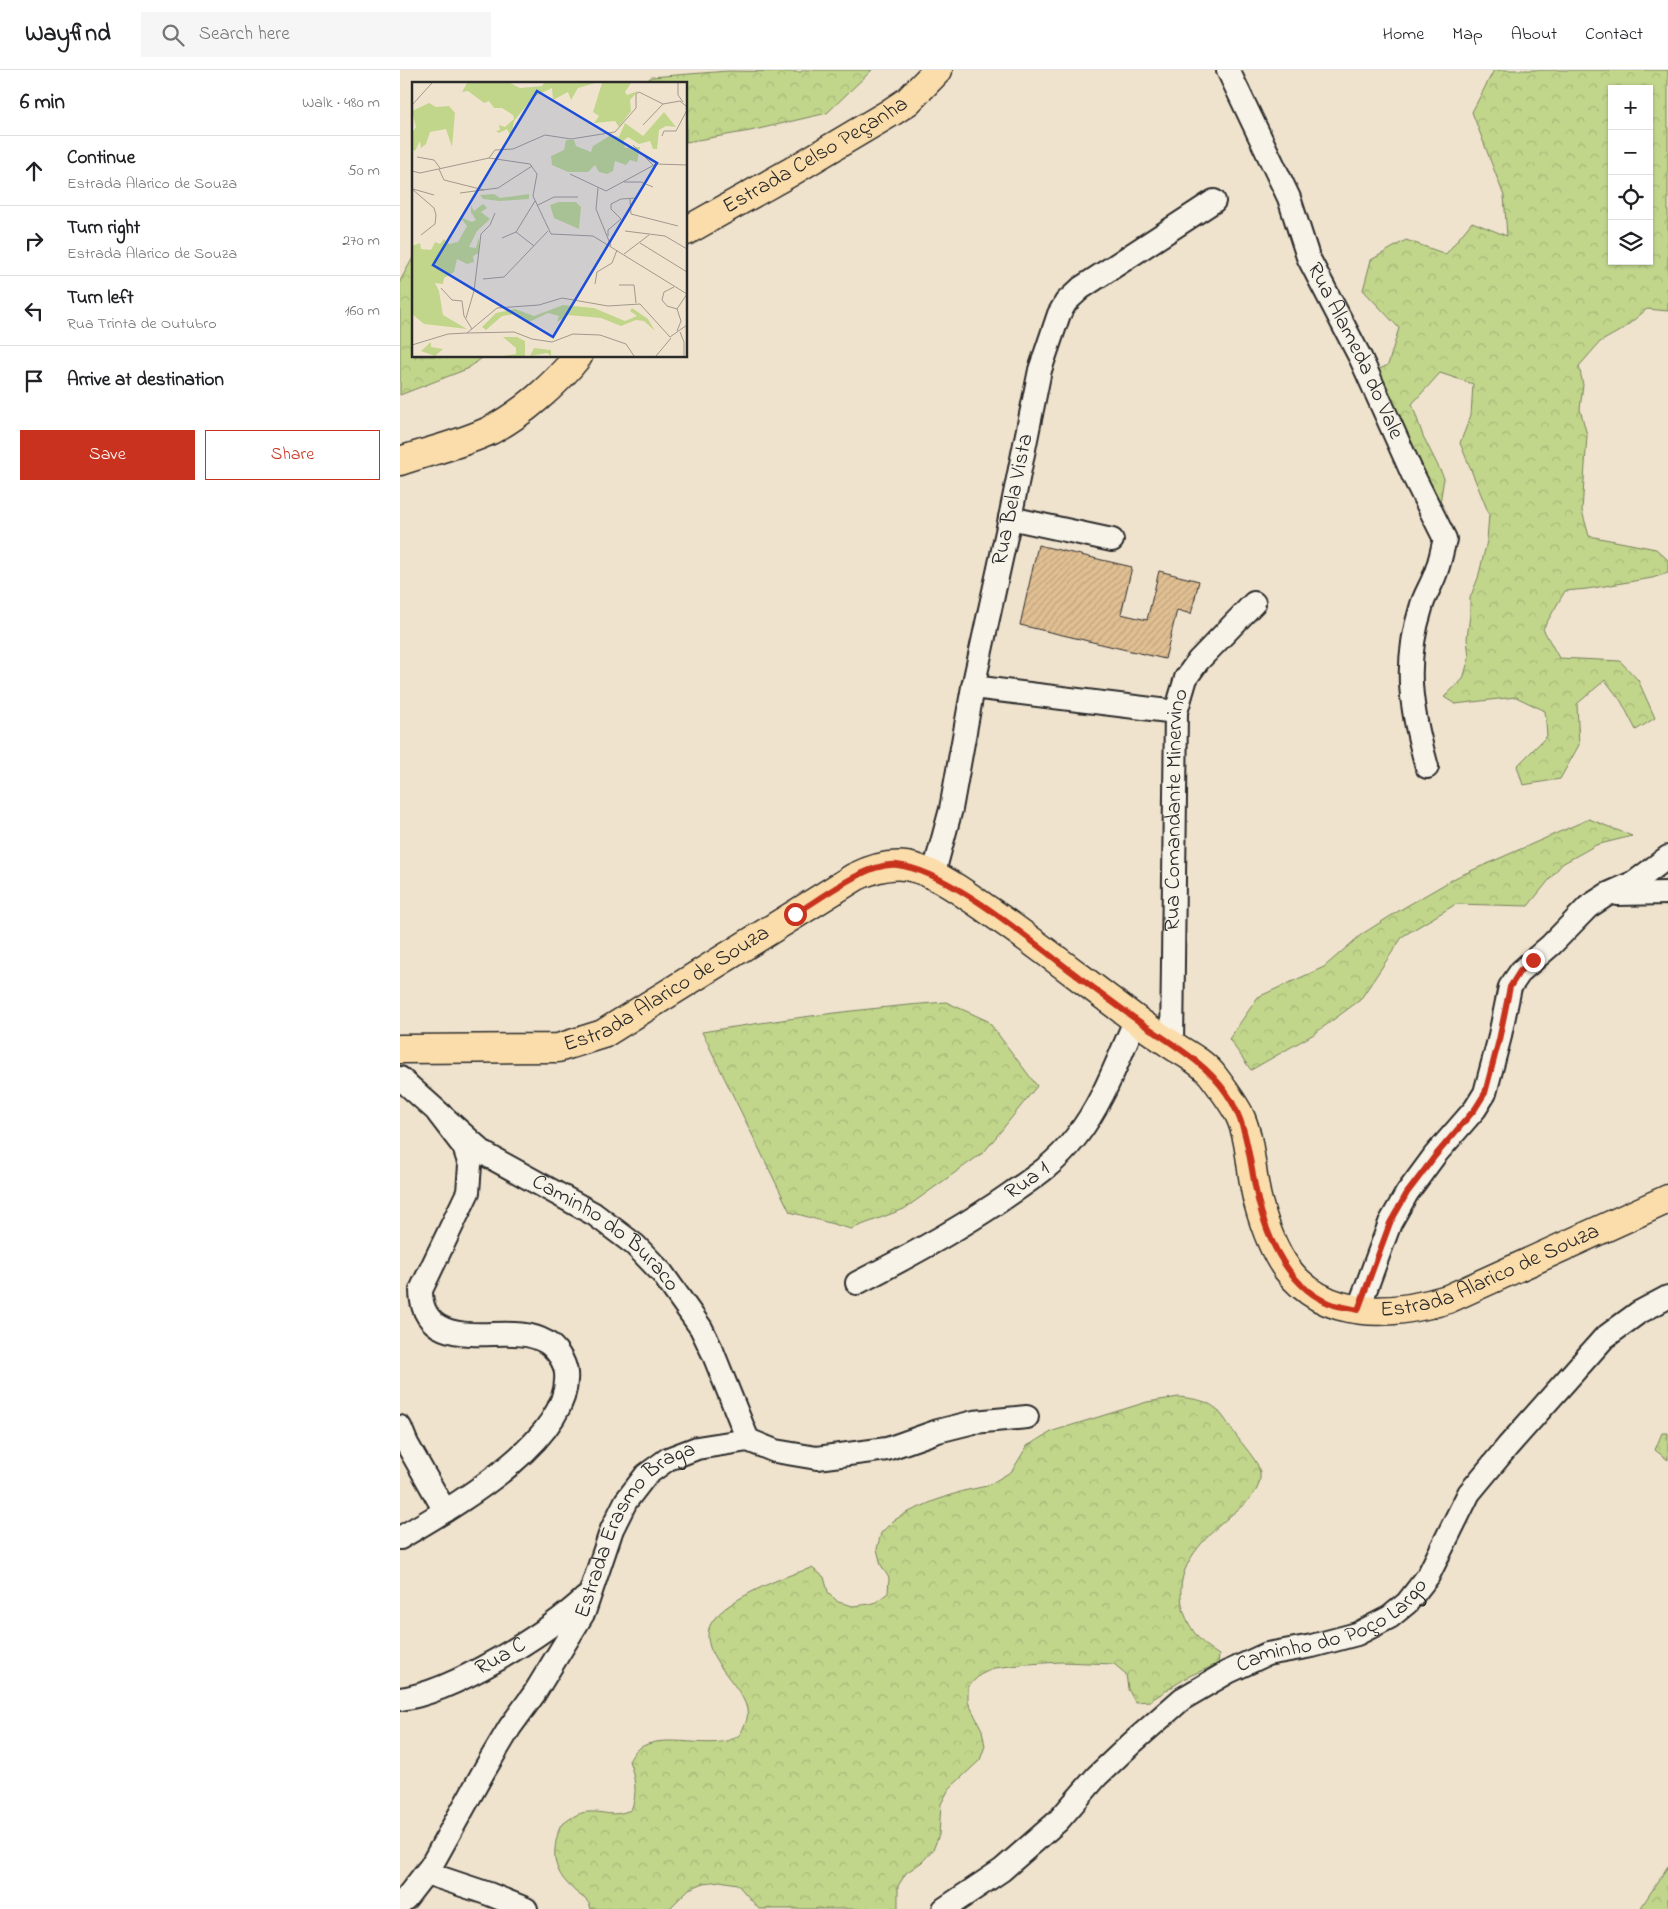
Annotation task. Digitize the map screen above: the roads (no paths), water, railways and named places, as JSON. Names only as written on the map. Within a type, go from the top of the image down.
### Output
[{"type":"main road","name":"Estrada Celso Peçanha","points":[[688,230],[890,113],[908,101],[938,70]]},
{"type":"main road","points":[[400,461],[468,440],[508,420],[526,407],[563,374],[576,358]]},
{"type":"main road","name":"Estrada Alarico de Souza","points":[[400,1049],[558,1048],[603,1034],[848,881],[872,868],[895,864],[918,868],[973,899],[1136,1019],[1190,1056],[1212,1074],[1227,1094],[1239,1115],[1246,1136],[1258,1200],[1270,1237],[1287,1269],[1308,1290],[1333,1304],[1358,1310],[1390,1312],[1419,1308],[1448,1299],[1668,1199]]},
{"type":"street","name":"Rua Alameda do Vale","points":[[1228,70],[1289,198],[1308,256],[1361,359],[1413,475],[1445,539],[1436,573],[1421,606],[1410,651],[1410,692],[1416,730],[1427,767]]},
{"type":"street","name":"Rua Bela Vista","points":[[933,876],[951,809],[973,687],[1040,370],[1052,331],[1066,302],[1081,288],[1214,201]]},
{"type":"street","points":[[1010,518],[1112,540]]},
{"type":"street","name":"Rua Comandante Minervino","points":[[1172,1045],[1176,712],[1186,678],[1198,661],[1254,603]]},
{"type":"street","points":[[973,687],[1176,712]]},
{"type":"street","points":[[1358,1310],[1390,1223],[1407,1193],[1435,1156],[1475,1109],[1485,1093],[1510,987],[1520,971],[1551,945],[1588,906],[1608,894],[1635,882],[1668,857]]},
{"type":"street","points":[[1608,894],[1668,893]]},
{"type":"street","name":"Rua 1","points":[[857,1284],[926,1247],[985,1212],[1050,1166],[1076,1137],[1096,1106],[1136,1019]]},
{"type":"street","name":"Caminho do Buraco","points":[[400,1078],[485,1154],[594,1214],[635,1244],[662,1273],[700,1328],[713,1353],[748,1440]]},
{"type":"street","points":[[400,1538],[445,1511],[512,1465],[541,1434],[555,1414],[567,1381],[565,1367],[556,1350],[546,1342],[532,1336],[454,1332],[438,1326],[424,1310],[421,1301],[421,1290],[468,1192],[470,1165],[464,1147],[438,1113]]},
{"type":"street","name":"Caminho do Poço Largo","points":[[944,1909],[1002,1870],[1058,1821],[1125,1749],[1182,1699],[1228,1672],[1267,1654],[1312,1646],[1358,1634],[1390,1617],[1407,1603],[1428,1576],[1469,1493],[1508,1446],[1593,1348],[1638,1313],[1668,1297]]},
{"type":"street","points":[[748,1440],[775,1451],[817,1458],[887,1449],[938,1431],[974,1422],[1027,1417]]},
{"type":"street","points":[[400,1427],[407,1444],[445,1511]]},
{"type":"street","name":"Estrada Erasmo Braga","points":[[400,1903],[426,1873],[510,1727],[534,1694],[584,1612],[612,1529],[626,1501],[646,1475],[668,1459],[697,1448],[748,1440]]},
{"type":"street","name":"Rua C","points":[[400,1699],[441,1688],[476,1671],[556,1621],[590,1594]]},
{"type":"street","points":[[426,1873],[489,1894],[526,1909]]}]
